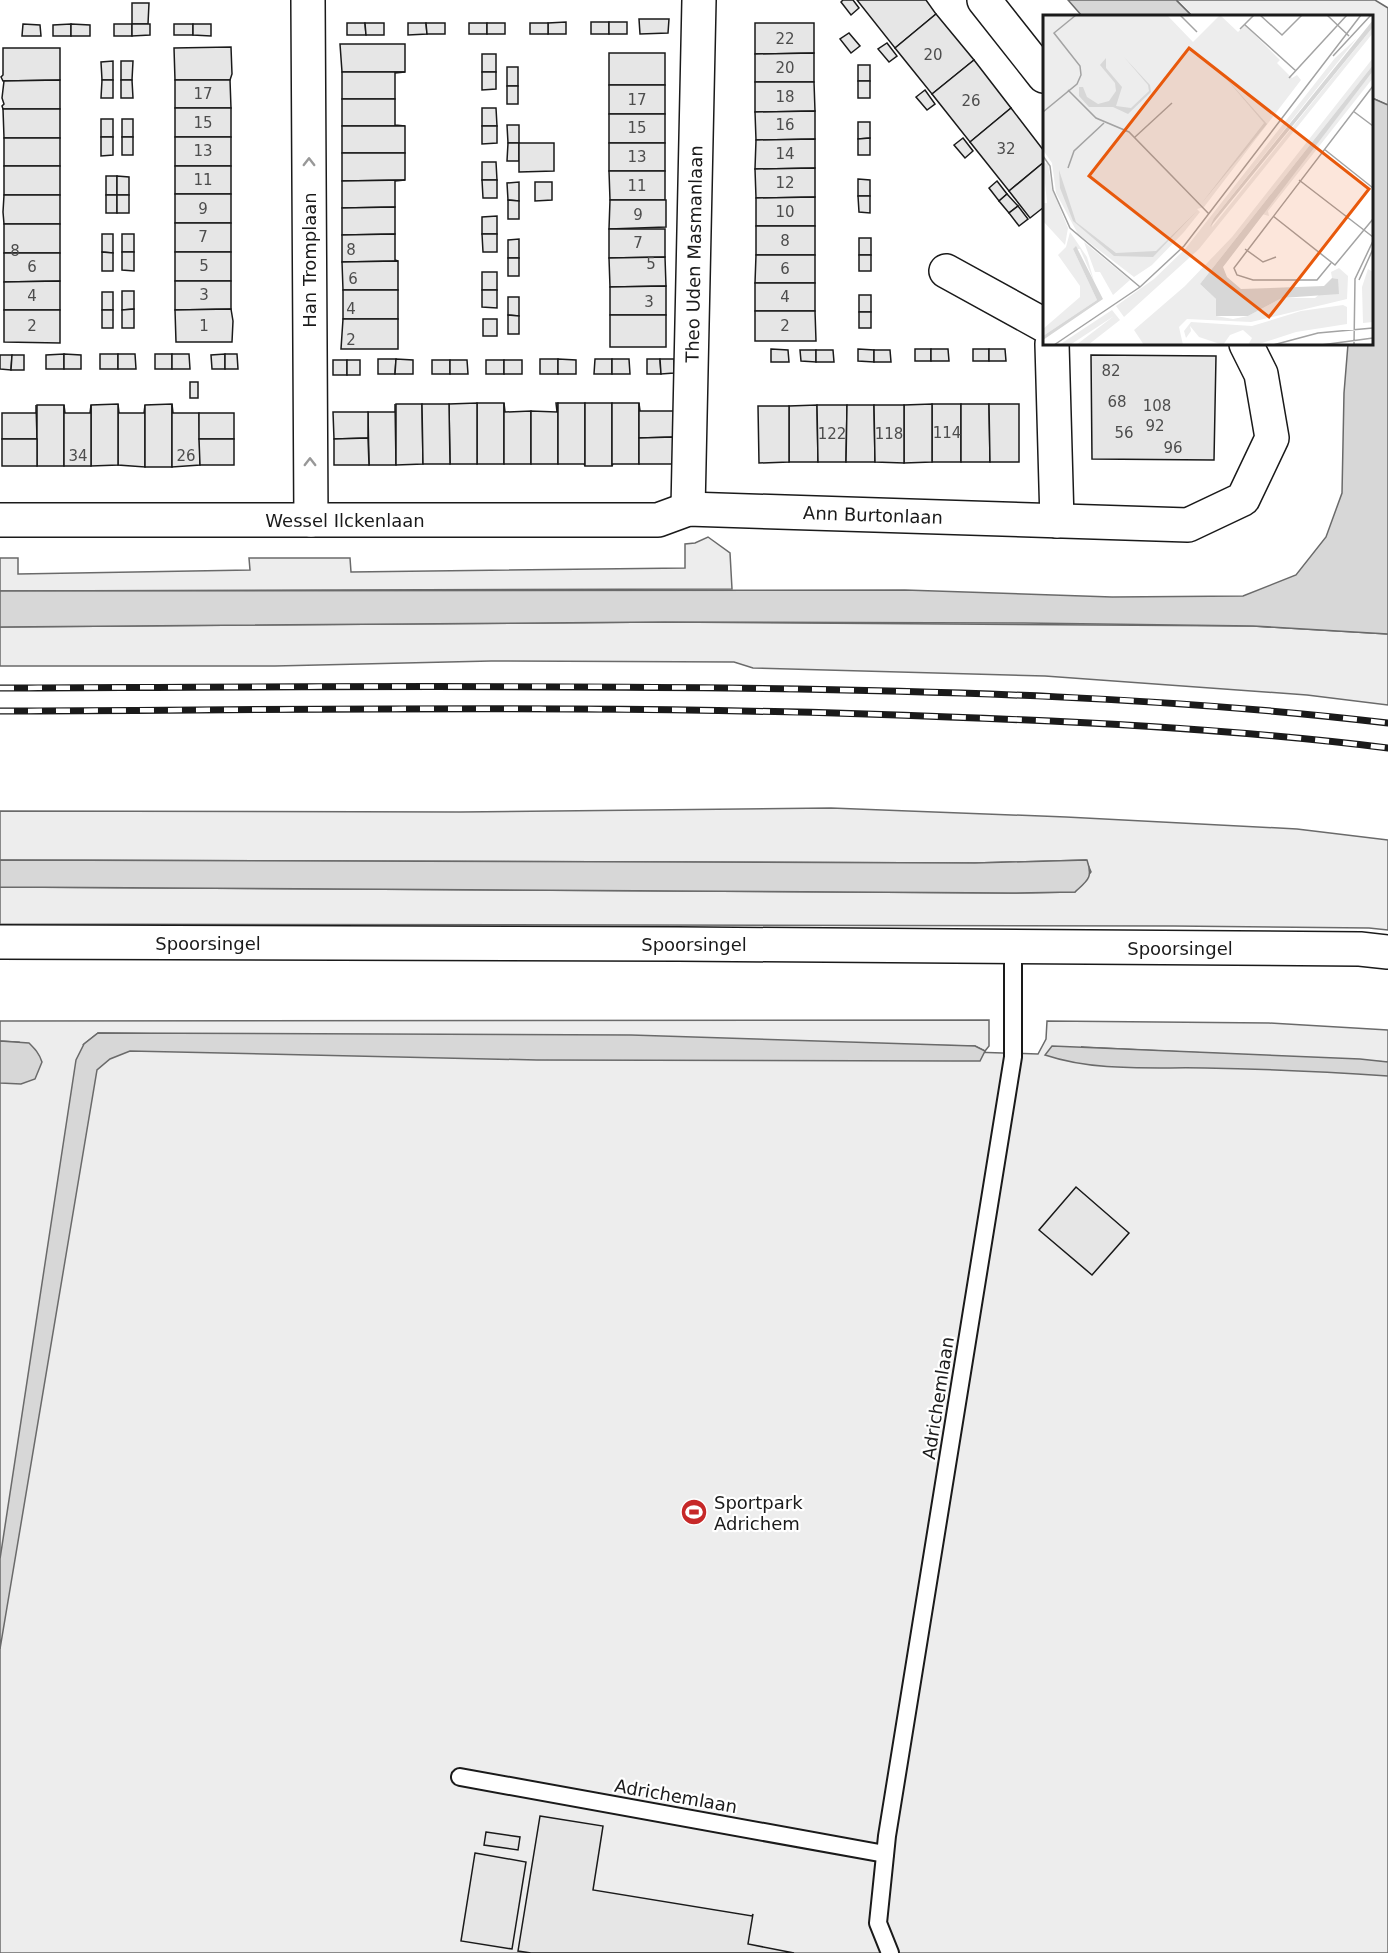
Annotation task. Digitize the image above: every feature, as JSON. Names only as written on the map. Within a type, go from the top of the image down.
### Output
[{"type":"street","name":"Han Tromplaan","points":[[308,0],[311,520]]},
{"type":"street","name":"Theo Uden Masmanlaan","points":[[688,509],[699,0]]},
{"type":"street","points":[[984,0],[1043,75]]},
{"type":"street","points":[[945,271],[1043,324]]},
{"type":"street","points":[[1052,345],[1057,521]]},
{"type":"street","name":"Ann Burtonlaan","points":[[688,509],[1188,525],[1243,499],[1272,438],[1262,374],[1247,345]]},
{"type":"street","name":"Wessel Ilckenlaan","points":[[0,520],[658,520],[688,509]]},
{"type":"street","name":"Spoorsingel","points":[[0,942],[1360,949],[1388,952]]},
{"type":"lane","name":"Adrichemlaan","points":[[890,1953],[878,1923],[885,1854],[1013,1057],[1013,947]]},
{"type":"lane","name":"Adrichemlaan","points":[[460,1777],[885,1854]]},
{"type":"shaded area","points":[[1068,0],[1176,0],[1191,15],[1081,15]]},
{"type":"shaded area","points":[[1176,0],[1375,0],[1388,8],[1388,105],[1373,98],[1373,15],[1191,15]]},
{"type":"shaded area","points":[[1373,98],[1388,105],[1388,634],[1253,626],[1024,623],[664,622],[0,627],[0,591],[905,590],[1112,597],[1243,596],[1296,575],[1326,537],[1342,493],[1344,393],[1348,345],[1373,345]]},
{"type":"shaded area","points":[[708,537],[730,553],[732,589],[0,591],[0,558],[18,558],[18,574],[250,570],[249,558],[350,558],[351,572],[685,568],[685,544],[695,543]]},
{"type":"shaded area","points":[[664,622],[1253,626],[1388,634],[1388,705],[1307,695],[1045,676],[753,668],[734,662],[491,661],[275,666],[0,666],[0,627]]},
{"type":"shaded area","points":[[831,808],[1297,829],[1388,840],[1388,930],[1174,926],[0,924],[0,887],[1010,893],[1075,892],[1091,872],[1086,860],[975,863],[0,860],[0,811],[460,812]]},
{"type":"shaded area","points":[[0,860],[975,863],[1087,860],[1089,875],[1075,892],[1010,893],[0,887]]},
{"type":"shaded area","name":"Sportpark Adrichem","points":[[989,1020],[989,1046],[985,1051],[975,1046],[98,1033],[84,1044],[1038,1054],[1046,1039],[1047,1021],[1269,1023],[1388,1030],[1388,1062],[1081,1047],[1388,1070],[1388,1953],[0,1953],[0,1054],[18,1042],[0,1041],[0,1021]]},
{"type":"shaded area","points":[[98,1033],[631,1035],[975,1046],[985,1051],[980,1061],[537,1060],[130,1051],[110,1059],[97,1070],[0,1649],[0,1559],[76,1060],[84,1044]]},
{"type":"shaded area","points":[[0,1041],[29,1043],[33,1047],[42,1062],[35,1079],[21,1084],[0,1083]]},
{"type":"shaded area","points":[[1052,1046],[1360,1059],[1388,1062],[1388,1076],[1251,1069],[1104,1066],[1045,1055]]},
{"type":"building","points":[[853,0],[859,8],[851,15],[841,2]]},
{"type":"building","points":[[857,0],[926,0],[936,14],[895,48]]},
{"type":"building","points":[[132,3],[149,3],[148,24],[132,24]]},
{"type":"building","points":[[936,14],[974,60],[932,94],[895,48]]},
{"type":"building","points":[[639,19],[669,19],[668,33],[640,34]]},
{"type":"building","points":[[566,22],[566,34],[548,34],[548,23]]},
{"type":"building","points":[[591,22],[609,22],[609,34],[591,34]]},
{"type":"building","points":[[609,22],[627,22],[627,34],[609,34]]},
{"type":"building","points":[[347,23],[365,23],[366,35],[347,35]]},
{"type":"building","points":[[365,23],[384,23],[384,35],[366,35]]},
{"type":"building","points":[[408,23],[426,23],[427,34],[408,35]]},
{"type":"building","points":[[426,23],[445,23],[445,34],[427,34]]},
{"type":"building","points":[[469,23],[487,23],[487,34],[469,34]]},
{"type":"building","points":[[487,23],[505,23],[505,34],[487,34]]},
{"type":"building","points":[[530,23],[548,23],[548,34],[530,34]]},
{"type":"building","points":[[755,23],[814,23],[814,53],[755,54]]},
{"type":"building","points":[[23,24],[40,25],[41,36],[22,36]]},
{"type":"building","points":[[71,24],[71,36],[53,36],[53,25]]},
{"type":"building","points":[[71,24],[90,25],[90,36],[71,36]]},
{"type":"building","points":[[114,24],[132,24],[132,36],[114,36]]},
{"type":"building","points":[[132,24],[150,24],[150,35],[132,36]]},
{"type":"building","points":[[174,24],[193,24],[193,35],[174,35]]},
{"type":"building","points":[[193,24],[211,24],[211,36],[193,35]]},
{"type":"building","points":[[849,33],[860,46],[851,53],[840,39]]},
{"type":"building","points":[[887,43],[897,56],[889,62],[878,49]]},
{"type":"building","points":[[340,44],[405,44],[405,72],[342,72]]},
{"type":"building","points":[[231,47],[232,74],[230,80],[175,80],[174,48]]},
{"type":"building","points":[[3,48],[60,48],[60,80],[3,81],[1,77],[3,75]]},
{"type":"building","points":[[609,53],[665,53],[665,85],[609,85]]},
{"type":"building","points":[[814,53],[814,82],[755,82],[755,54]]},
{"type":"building","points":[[482,54],[496,54],[496,72],[482,72]]},
{"type":"building","points":[[974,60],[1011,108],[970,142],[932,94]]},
{"type":"building","points":[[113,61],[113,80],[102,80],[101,62]]},
{"type":"building","points":[[121,61],[133,61],[132,80],[121,80]]},
{"type":"building","points":[[858,65],[870,65],[870,81],[858,81]]},
{"type":"building","points":[[507,67],[518,67],[518,86],[507,86]]},
{"type":"building","points":[[342,72],[405,72],[395,73],[395,99],[342,99]]},
{"type":"building","points":[[482,72],[496,72],[496,89],[482,90]]},
{"type":"building","points":[[60,80],[60,109],[3,109],[4,81]]},
{"type":"building","points":[[102,80],[113,80],[113,98],[101,98]]},
{"type":"building","points":[[121,80],[132,80],[133,98],[121,98]]},
{"type":"building","points":[[175,80],[230,80],[231,108],[175,108]]},
{"type":"building","points":[[858,81],[870,81],[870,98],[858,98]]},
{"type":"building","points":[[755,82],[814,82],[815,111],[755,112]]},
{"type":"building","points":[[609,85],[665,85],[665,114],[609,114]]},
{"type":"building","points":[[507,86],[518,86],[518,104],[507,104]]},
{"type":"building","points":[[925,90],[935,104],[927,110],[916,97]]},
{"type":"building","points":[[342,99],[395,99],[395,125],[405,126],[342,126]]},
{"type":"building","points":[[175,108],[231,108],[231,137],[175,137]]},
{"type":"building","points":[[482,108],[496,108],[497,126],[482,126]]},
{"type":"building","points":[[1011,108],[1043,150],[1043,163],[1009,191],[970,142]]},
{"type":"building","points":[[3,109],[60,109],[60,138],[4,138]]},
{"type":"building","points":[[815,111],[815,139],[756,140],[755,112]]},
{"type":"building","points":[[609,114],[665,114],[665,143],[609,143]]},
{"type":"building","points":[[101,119],[113,119],[113,137],[101,137]]},
{"type":"building","points":[[122,119],[133,119],[133,137],[122,137]]},
{"type":"building","points":[[858,122],[870,122],[870,138],[858,139]]},
{"type":"building","points":[[507,125],[519,125],[519,143],[508,143]]},
{"type":"building","points":[[342,126],[405,126],[405,153],[342,153]]},
{"type":"building","points":[[482,126],[497,126],[497,143],[482,144]]},
{"type":"building","points":[[101,137],[113,137],[113,155],[101,156]]},
{"type":"building","points":[[122,137],[133,137],[133,155],[122,155]]},
{"type":"building","points":[[175,137],[231,137],[231,166],[175,166]]},
{"type":"building","points":[[4,138],[60,138],[60,166],[4,166]]},
{"type":"building","points":[[870,138],[870,155],[858,155],[858,139]]},
{"type":"building","points":[[963,138],[973,151],[965,158],[954,145]]},
{"type":"building","points":[[815,139],[815,168],[755,169],[756,140]]},
{"type":"building","points":[[508,143],[519,143],[519,161],[507,161]]},
{"type":"building","points":[[519,143],[554,143],[554,171],[519,172]]},
{"type":"building","points":[[609,143],[665,143],[665,171],[609,171]]},
{"type":"building","points":[[342,153],[405,153],[405,180],[342,181]]},
{"type":"building","points":[[482,162],[496,162],[497,180],[482,180]]},
{"type":"building","points":[[1043,163],[1043,208],[1030,218],[1009,191]]},
{"type":"building","points":[[4,166],[60,166],[60,195],[4,195]]},
{"type":"building","points":[[175,166],[231,166],[231,194],[175,194]]},
{"type":"building","points":[[815,168],[815,197],[756,198],[755,169]]},
{"type":"building","points":[[609,171],[665,171],[665,200],[610,200]]},
{"type":"building","points":[[106,176],[117,176],[117,195],[106,195]]},
{"type":"building","points":[[117,176],[129,177],[129,195],[117,195]]},
{"type":"building","points":[[858,179],[870,180],[870,196],[858,196]]},
{"type":"building","points":[[405,180],[395,181],[395,207],[342,208],[342,181]]},
{"type":"building","points":[[482,180],[497,180],[497,198],[483,198]]},
{"type":"building","points":[[997,181],[1007,194],[999,201],[989,188]]},
{"type":"building","points":[[519,182],[519,201],[508,200],[507,183]]},
{"type":"building","points":[[535,182],[552,182],[552,200],[535,201]]},
{"type":"building","points":[[175,194],[231,194],[231,223],[175,223]]},
{"type":"building","points":[[1007,194],[1018,206],[1009,213],[999,201]]},
{"type":"building","points":[[4,195],[60,195],[60,224],[4,224]]},
{"type":"building","points":[[106,195],[117,195],[117,213],[106,213]]},
{"type":"building","points":[[117,195],[129,195],[129,213],[117,213]]},
{"type":"building","points":[[858,196],[870,196],[870,213],[859,212]]},
{"type":"building","points":[[815,197],[815,226],[756,226],[756,198]]},
{"type":"building","points":[[508,200],[519,201],[519,219],[508,219]]},
{"type":"building","points":[[610,200],[666,200],[666,227],[609,229]]},
{"type":"building","points":[[1018,206],[1028,219],[1019,226],[1009,213]]},
{"type":"building","points":[[395,207],[395,234],[342,235],[342,208]]},
{"type":"building","points":[[497,216],[497,234],[482,234],[482,217]]},
{"type":"building","points":[[175,223],[231,223],[231,252],[175,252]]},
{"type":"building","points":[[4,224],[60,224],[60,253],[4,253]]},
{"type":"building","points":[[756,226],[815,226],[815,255],[756,255]]},
{"type":"building","points":[[609,229],[665,229],[665,257],[609,258]]},
{"type":"building","points":[[102,234],[113,234],[113,253],[102,252]]},
{"type":"building","points":[[122,234],[134,234],[134,252],[122,252]]},
{"type":"building","points":[[395,234],[395,260],[398,261],[342,262],[342,235]]},
{"type":"building","points":[[482,234],[497,234],[497,252],[483,252]]},
{"type":"building","points":[[859,238],[871,238],[871,255],[859,255]]},
{"type":"building","points":[[519,239],[519,258],[508,258],[508,240]]},
{"type":"building","points":[[102,252],[113,253],[113,271],[102,271]]},
{"type":"building","points":[[122,252],[134,252],[134,271],[122,270]]},
{"type":"building","points":[[175,252],[231,252],[231,281],[175,281]]},
{"type":"building","points":[[4,253],[60,253],[60,281],[4,282]]},
{"type":"building","points":[[756,255],[815,255],[815,283],[755,283]]},
{"type":"building","points":[[859,255],[871,255],[871,271],[859,271]]},
{"type":"building","points":[[665,257],[666,286],[610,287],[609,258]]},
{"type":"building","points":[[508,258],[519,258],[519,276],[508,276]]},
{"type":"building","points":[[398,261],[398,290],[343,290],[342,262]]},
{"type":"building","points":[[482,272],[497,272],[497,290],[482,290]]},
{"type":"building","points":[[60,281],[60,310],[4,310],[4,282]]},
{"type":"building","points":[[175,281],[231,281],[231,309],[175,310]]},
{"type":"building","points":[[755,283],[815,283],[815,311],[755,311]]},
{"type":"building","points":[[666,286],[666,315],[610,315],[610,287]]},
{"type":"building","points":[[343,290],[398,290],[398,319],[343,319]]},
{"type":"building","points":[[482,290],[497,290],[497,308],[482,307]]},
{"type":"building","points":[[122,291],[134,291],[134,309],[122,310]]},
{"type":"building","points":[[102,292],[113,292],[113,310],[102,310]]},
{"type":"building","points":[[859,295],[871,295],[871,312],[859,312]]},
{"type":"building","points":[[508,297],[519,297],[519,316],[508,315]]},
{"type":"building","points":[[134,309],[134,328],[122,328],[122,310]]},
{"type":"building","points":[[231,309],[232,342],[176,342],[175,310]]},
{"type":"building","points":[[4,310],[60,310],[60,343],[4,342]]},
{"type":"building","points":[[102,310],[113,310],[113,328],[102,328]]},
{"type":"building","points":[[755,311],[815,311],[816,341],[755,341]]},
{"type":"building","points":[[859,312],[871,312],[871,328],[859,328]]},
{"type":"building","points":[[508,315],[519,316],[519,334],[508,334]]},
{"type":"building","points":[[610,315],[666,315],[666,347],[610,347]]},
{"type":"building","points":[[343,319],[398,319],[398,349],[341,349]]},
{"type":"building","points":[[483,319],[497,319],[497,336],[483,336]]},
{"type":"building","points":[[771,349],[788,350],[789,362],[771,362]]},
{"type":"building","points":[[858,349],[874,350],[874,362],[858,361]]},
{"type":"building","points":[[915,349],[931,349],[931,361],[915,361]]},
{"type":"building","points":[[931,349],[948,349],[949,361],[931,361]]},
{"type":"building","points":[[973,349],[989,349],[989,361],[973,361]]},
{"type":"building","points":[[989,349],[1005,349],[1006,361],[989,361]]},
{"type":"building","points":[[800,350],[816,350],[816,362],[801,361]]},
{"type":"building","points":[[816,350],[833,350],[834,362],[816,362]]},
{"type":"building","points":[[874,350],[890,350],[891,362],[874,362]]},
{"type":"building","points":[[64,354],[64,369],[46,369],[46,355]]},
{"type":"building","points":[[64,354],[81,355],[81,369],[64,369]]},
{"type":"building","points":[[100,354],[118,354],[118,369],[100,369]]},
{"type":"building","points":[[118,354],[135,354],[136,369],[118,369]]},
{"type":"building","points":[[155,354],[172,354],[172,369],[155,369]]},
{"type":"building","points":[[172,354],[189,354],[190,369],[172,369]]},
{"type":"building","points":[[225,354],[225,369],[212,369],[211,355]]},
{"type":"building","points":[[225,354],[237,354],[238,369],[225,369]]},
{"type":"building","points":[[0,355],[12,355],[11,370],[0,369]]},
{"type":"building","points":[[12,355],[24,355],[24,370],[11,370]]},
{"type":"building","points":[[1091,355],[1216,356],[1214,460],[1092,459]]},
{"type":"building","points":[[378,359],[396,359],[395,374],[378,374]]},
{"type":"building","points":[[396,359],[413,360],[413,374],[395,374]]},
{"type":"building","points":[[540,359],[558,359],[558,374],[540,374]]},
{"type":"building","points":[[558,359],[576,360],[576,374],[558,374]]},
{"type":"building","points":[[595,359],[612,359],[612,374],[594,374]]},
{"type":"building","points":[[612,359],[629,359],[630,374],[612,374]]},
{"type":"building","points":[[647,359],[660,359],[661,374],[647,374]]},
{"type":"building","points":[[660,359],[674,359],[674,373],[661,374]]},
{"type":"building","points":[[333,360],[347,360],[347,375],[333,375]]},
{"type":"building","points":[[347,360],[360,360],[360,375],[347,375]]},
{"type":"building","points":[[432,360],[450,360],[450,374],[432,374]]},
{"type":"building","points":[[450,360],[467,360],[468,374],[450,374]]},
{"type":"building","points":[[486,360],[504,360],[504,374],[486,374]]},
{"type":"building","points":[[504,360],[522,360],[522,374],[504,374]]},
{"type":"building","points":[[190,382],[198,382],[198,398],[190,398]]},
{"type":"building","points":[[477,403],[504,403],[504,464],[477,464]]},
{"type":"building","points":[[477,403],[477,464],[450,464],[449,404]]},
{"type":"building","points":[[504,403],[505,412],[531,411],[531,464],[504,464]]},
{"type":"building","points":[[556,403],[558,403],[558,464],[531,464],[531,411],[557,412]]},
{"type":"building","points":[[558,403],[585,403],[585,466],[584,464],[558,464]]},
{"type":"building","points":[[585,403],[612,403],[612,466],[585,466]]},
{"type":"building","points":[[612,403],[639,403],[639,464],[613,464],[612,466]]},
{"type":"building","points":[[639,403],[640,411],[674,411],[674,437],[639,438]]},
{"type":"building","points":[[118,404],[119,413],[144,413],[145,405],[145,467],[118,465]]},
{"type":"building","points":[[118,404],[118,465],[91,466],[91,405]]},
{"type":"building","points":[[172,404],[172,467],[145,467],[145,405]]},
{"type":"building","points":[[172,404],[173,413],[199,413],[200,465],[172,467]]},
{"type":"building","points":[[395,404],[396,465],[369,465],[368,412],[395,412]]},
{"type":"building","points":[[396,404],[422,404],[423,464],[396,465]]},
{"type":"building","points":[[422,404],[449,404],[450,464],[423,464]]},
{"type":"building","points":[[932,404],[961,404],[961,462],[932,462]]},
{"type":"building","points":[[932,404],[932,462],[904,463],[904,405]]},
{"type":"building","points":[[961,404],[989,404],[990,462],[961,462]]},
{"type":"building","points":[[989,404],[1019,404],[1019,462],[990,462]]},
{"type":"building","points":[[36,405],[37,439],[2,439],[2,413],[36,413]]},
{"type":"building","points":[[37,405],[64,405],[64,466],[37,466]]},
{"type":"building","points":[[64,405],[65,413],[90,413],[91,405],[91,466],[64,466]]},
{"type":"building","points":[[817,405],[818,462],[789,462],[789,406]]},
{"type":"building","points":[[817,405],[847,405],[846,462],[818,462]]},
{"type":"building","points":[[847,405],[874,405],[875,462],[846,462]]},
{"type":"building","points":[[874,405],[904,405],[904,463],[875,462]]},
{"type":"building","points":[[758,406],[789,406],[789,462],[759,463]]},
{"type":"building","points":[[333,412],[368,412],[368,438],[334,439]]},
{"type":"building","points":[[199,413],[234,413],[234,439],[199,439]]},
{"type":"building","points":[[674,437],[674,464],[639,464],[639,438]]},
{"type":"building","points":[[368,438],[369,465],[334,465],[334,439]]},
{"type":"building","points":[[2,439],[37,439],[37,466],[2,466]]},
{"type":"building","points":[[199,439],[234,439],[234,465],[200,465]]},
{"type":"building","points":[[1076,1187],[1129,1233],[1092,1275],[1039,1230]]},
{"type":"building","points":[[540,1816],[603,1826],[593,1890],[752,1916],[753,1914],[748,1944],[794,1953],[531,1953],[518,1951]]},
{"type":"building","points":[[486,1832],[520,1837],[518,1850],[484,1845]]},
{"type":"building","points":[[475,1853],[526,1862],[512,1949],[461,1941]]},
{"type":"railway","points":[[0,688],[363,686],[892,691],[1140,701],[1388,723]]},
{"type":"railway","points":[[0,711],[593,709],[830,713],[1114,724],[1279,736],[1388,748]]},
{"type":"place","name":"Sportpark Adrichem","points":[[694,1512]]}]
